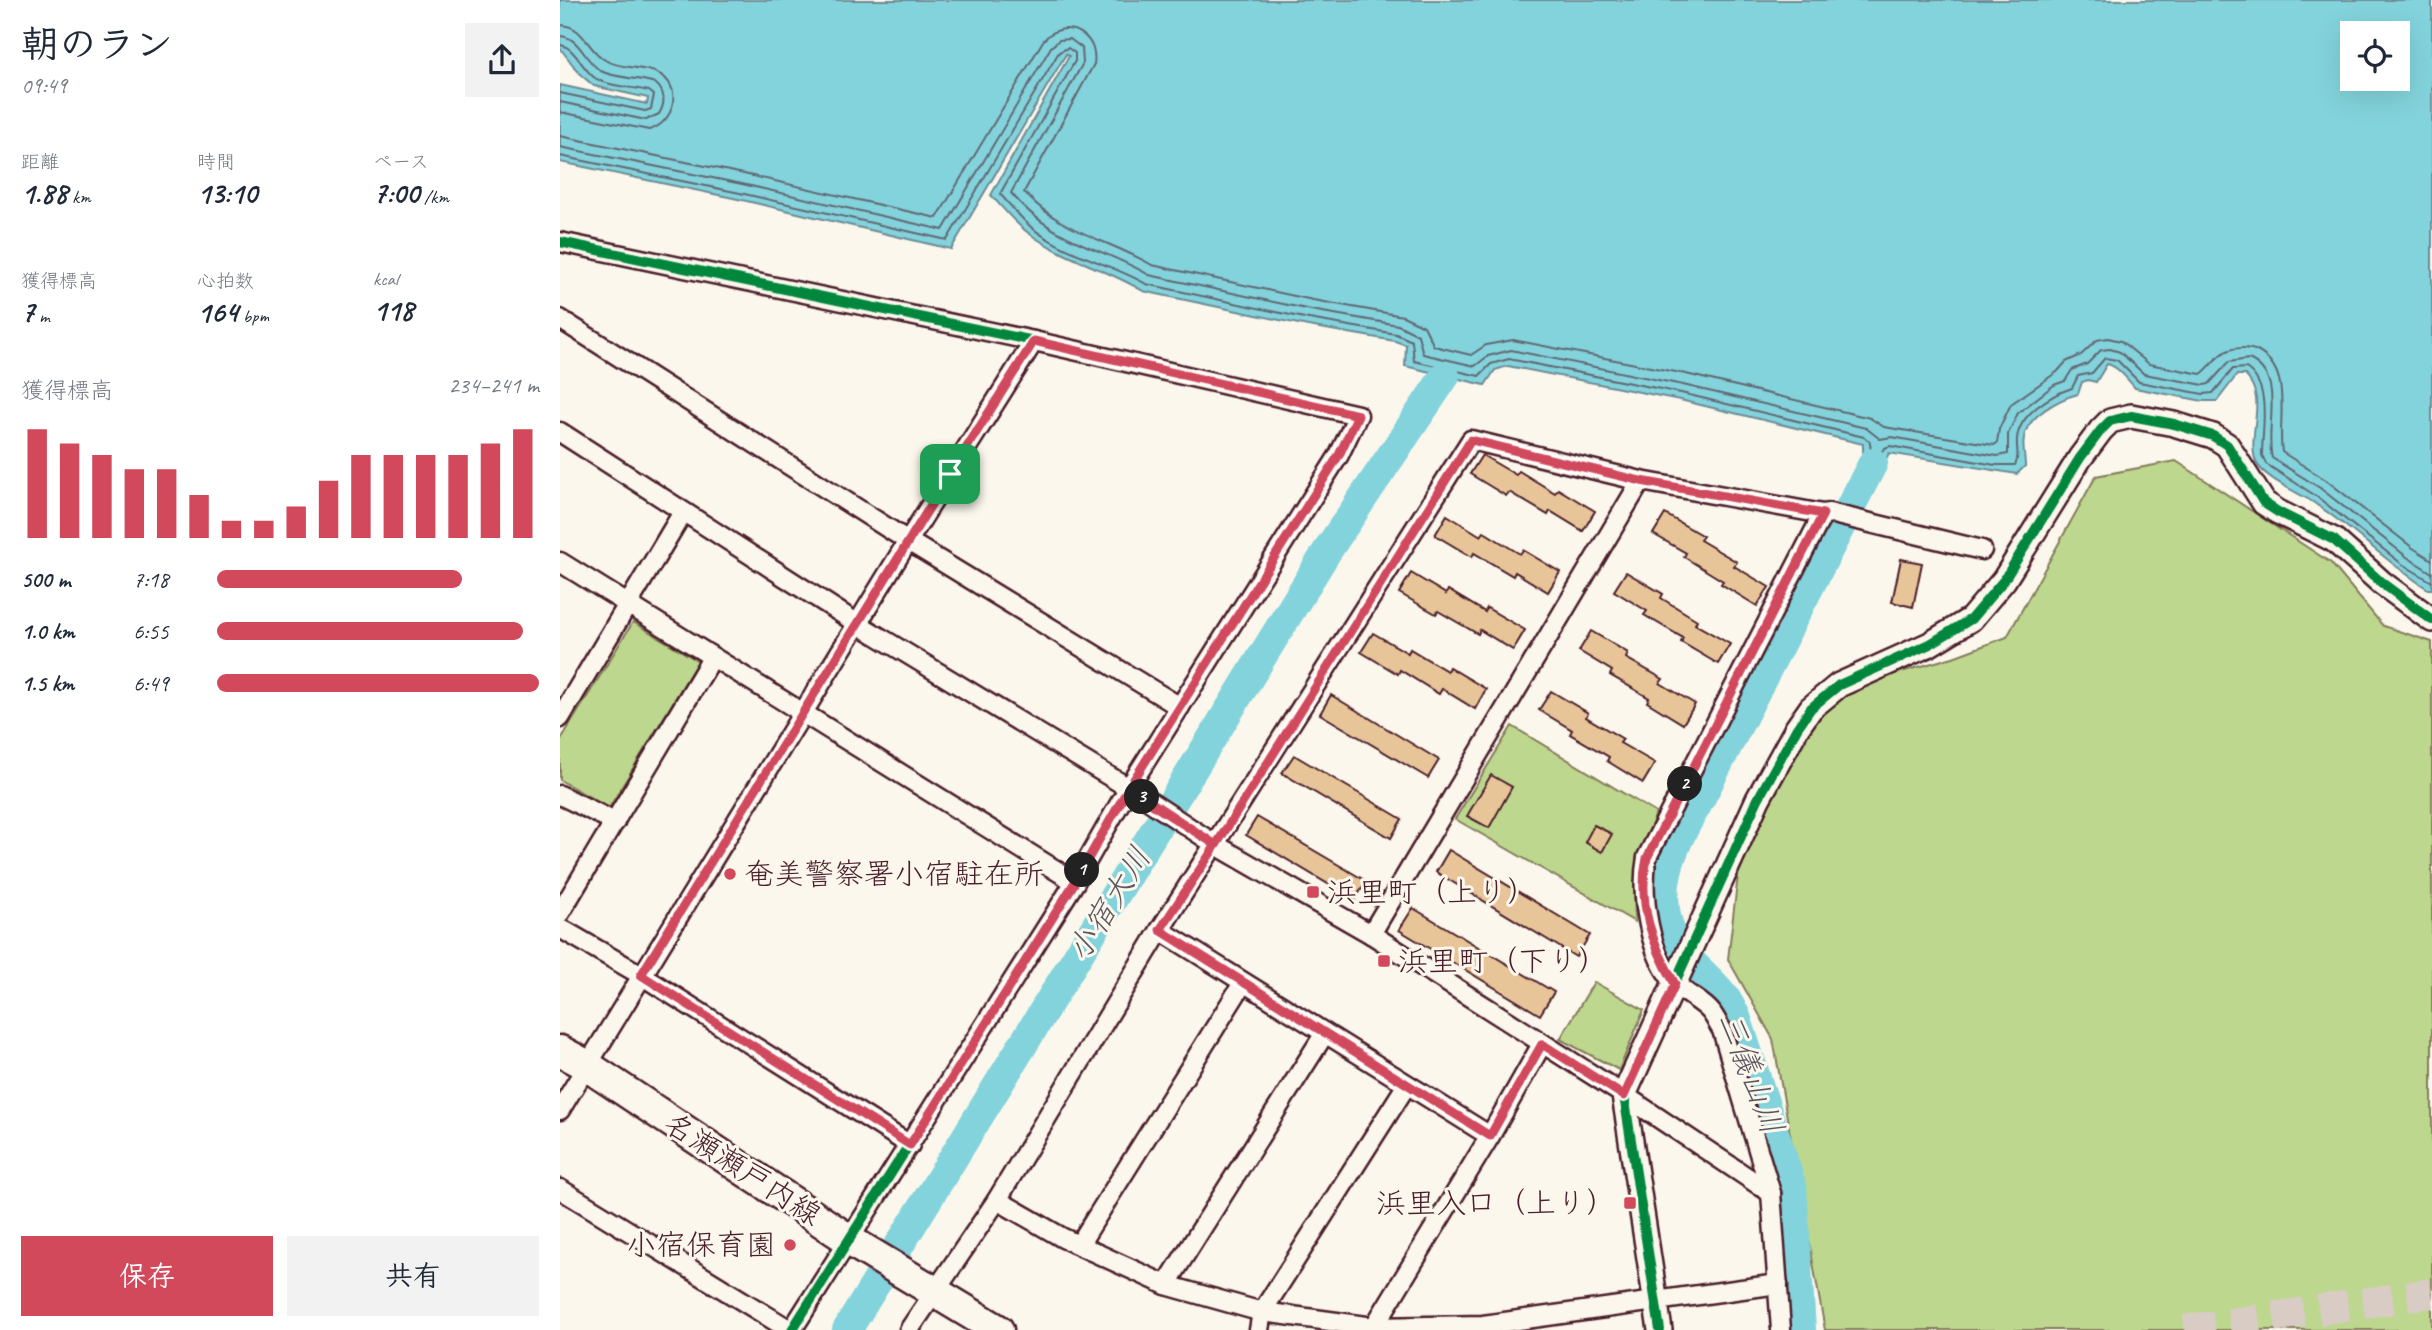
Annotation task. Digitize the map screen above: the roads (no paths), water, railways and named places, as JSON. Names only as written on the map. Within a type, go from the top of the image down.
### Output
[{"type":"main road","name":"名瀬瀬戸内線","points":[[560,1051],[853,1242],[998,1330]]},
{"type":"street","points":[[560,242],[1034,341],[1358,415],[1339,455],[1180,707],[1132,791],[910,1145],[853,1242],[791,1330],[560,1189]]},
{"type":"street","points":[[560,319],[908,541],[1180,707]]},
{"type":"street","points":[[560,1110],[908,541],[1034,341]]},
{"type":"street","points":[[1660,1330],[1624,1096],[1758,799],[1811,708],[1839,685],[1930,644],[1971,619],[2004,580],[2080,458],[2110,421],[2131,416],[2174,424],[2213,436],[2227,445],[2264,503],[2334,540],[2382,583],[2432,620]]},
{"type":"street","points":[[560,432],[858,624],[1211,841],[1371,934],[1770,1193]]},
{"type":"street","points":[[909,1330],[997,1200],[1211,841],[1471,440],[1641,481],[1826,513],[1982,550]]},
{"type":"street","points":[[1371,934],[1641,481]]},
{"type":"street","points":[[560,718],[683,512]]},
{"type":"street","points":[[1781,1330],[1770,1193],[1722,1030],[1710,1010],[1676,980],[1658,955],[1647,920],[1644,875],[1647,858],[1826,513]]},
{"type":"street","points":[[560,562],[1075,882]]},
{"type":"street","points":[[560,914],[712,658]]},
{"type":"street","points":[[560,795],[615,822]]},
{"type":"street","points":[[560,928],[641,975],[910,1145]]},
{"type":"street","points":[[1160,930],[1490,1136]]},
{"type":"street","points":[[1079,1245],[1243,983]]},
{"type":"street","points":[[1166,1285],[1325,1033]]},
{"type":"street","points":[[1374,1327],[1490,1136],[1542,1044]]},
{"type":"street","points":[[1261,1321],[1406,1086]]},
{"type":"street","points":[[997,1200],[1079,1245],[1166,1285],[1261,1321],[1374,1327],[1483,1325],[1778,1284]]},
{"type":"water","points":[[560,0],[2432,0],[2432,589],[2413,578],[2339,520],[2279,483],[2259,467],[2253,441],[2255,395],[2252,384],[2245,375],[2237,375],[2217,401],[2203,401],[2135,388],[2119,371],[2107,364],[2096,382],[2082,382],[2078,394],[2053,404],[2031,423],[2023,441],[2025,466],[2017,474],[1889,453],[1883,465],[1863,459],[1863,444],[1680,400],[1508,366],[1495,370],[1485,385],[1405,366],[1406,345],[1395,341],[1308,326],[1143,291],[1043,243],[1009,216],[991,195],[1069,56],[1066,54],[951,249],[738,199],[560,162],[560,85],[647,104],[648,98],[594,86],[580,74],[560,48]]},
{"type":"waterway","name":"小宿大川","points":[[847,1330],[1329,548],[1445,376]]},
{"type":"waterway","name":"三儀山川","points":[[1801,1330],[1792,1187],[1735,1014],[1724,996],[1684,954],[1674,939],[1667,922],[1665,887],[1667,870],[1679,838],[1873,463]]},
{"type":"tunnel","points":[[2185,1330],[2432,1293]]},
{"type":"place","name":"奄美警察署小宿駐在所","points":[[730,874]]},
{"type":"place","name":"浜里町（上り）","points":[[1313,892]]},
{"type":"place","name":"浜里町（下り）","points":[[1384,961]]},
{"type":"place","name":"浜里入口（上り）","points":[[1630,1203]]},
{"type":"place","name":"小宿保育園","points":[[790,1245]]}]
